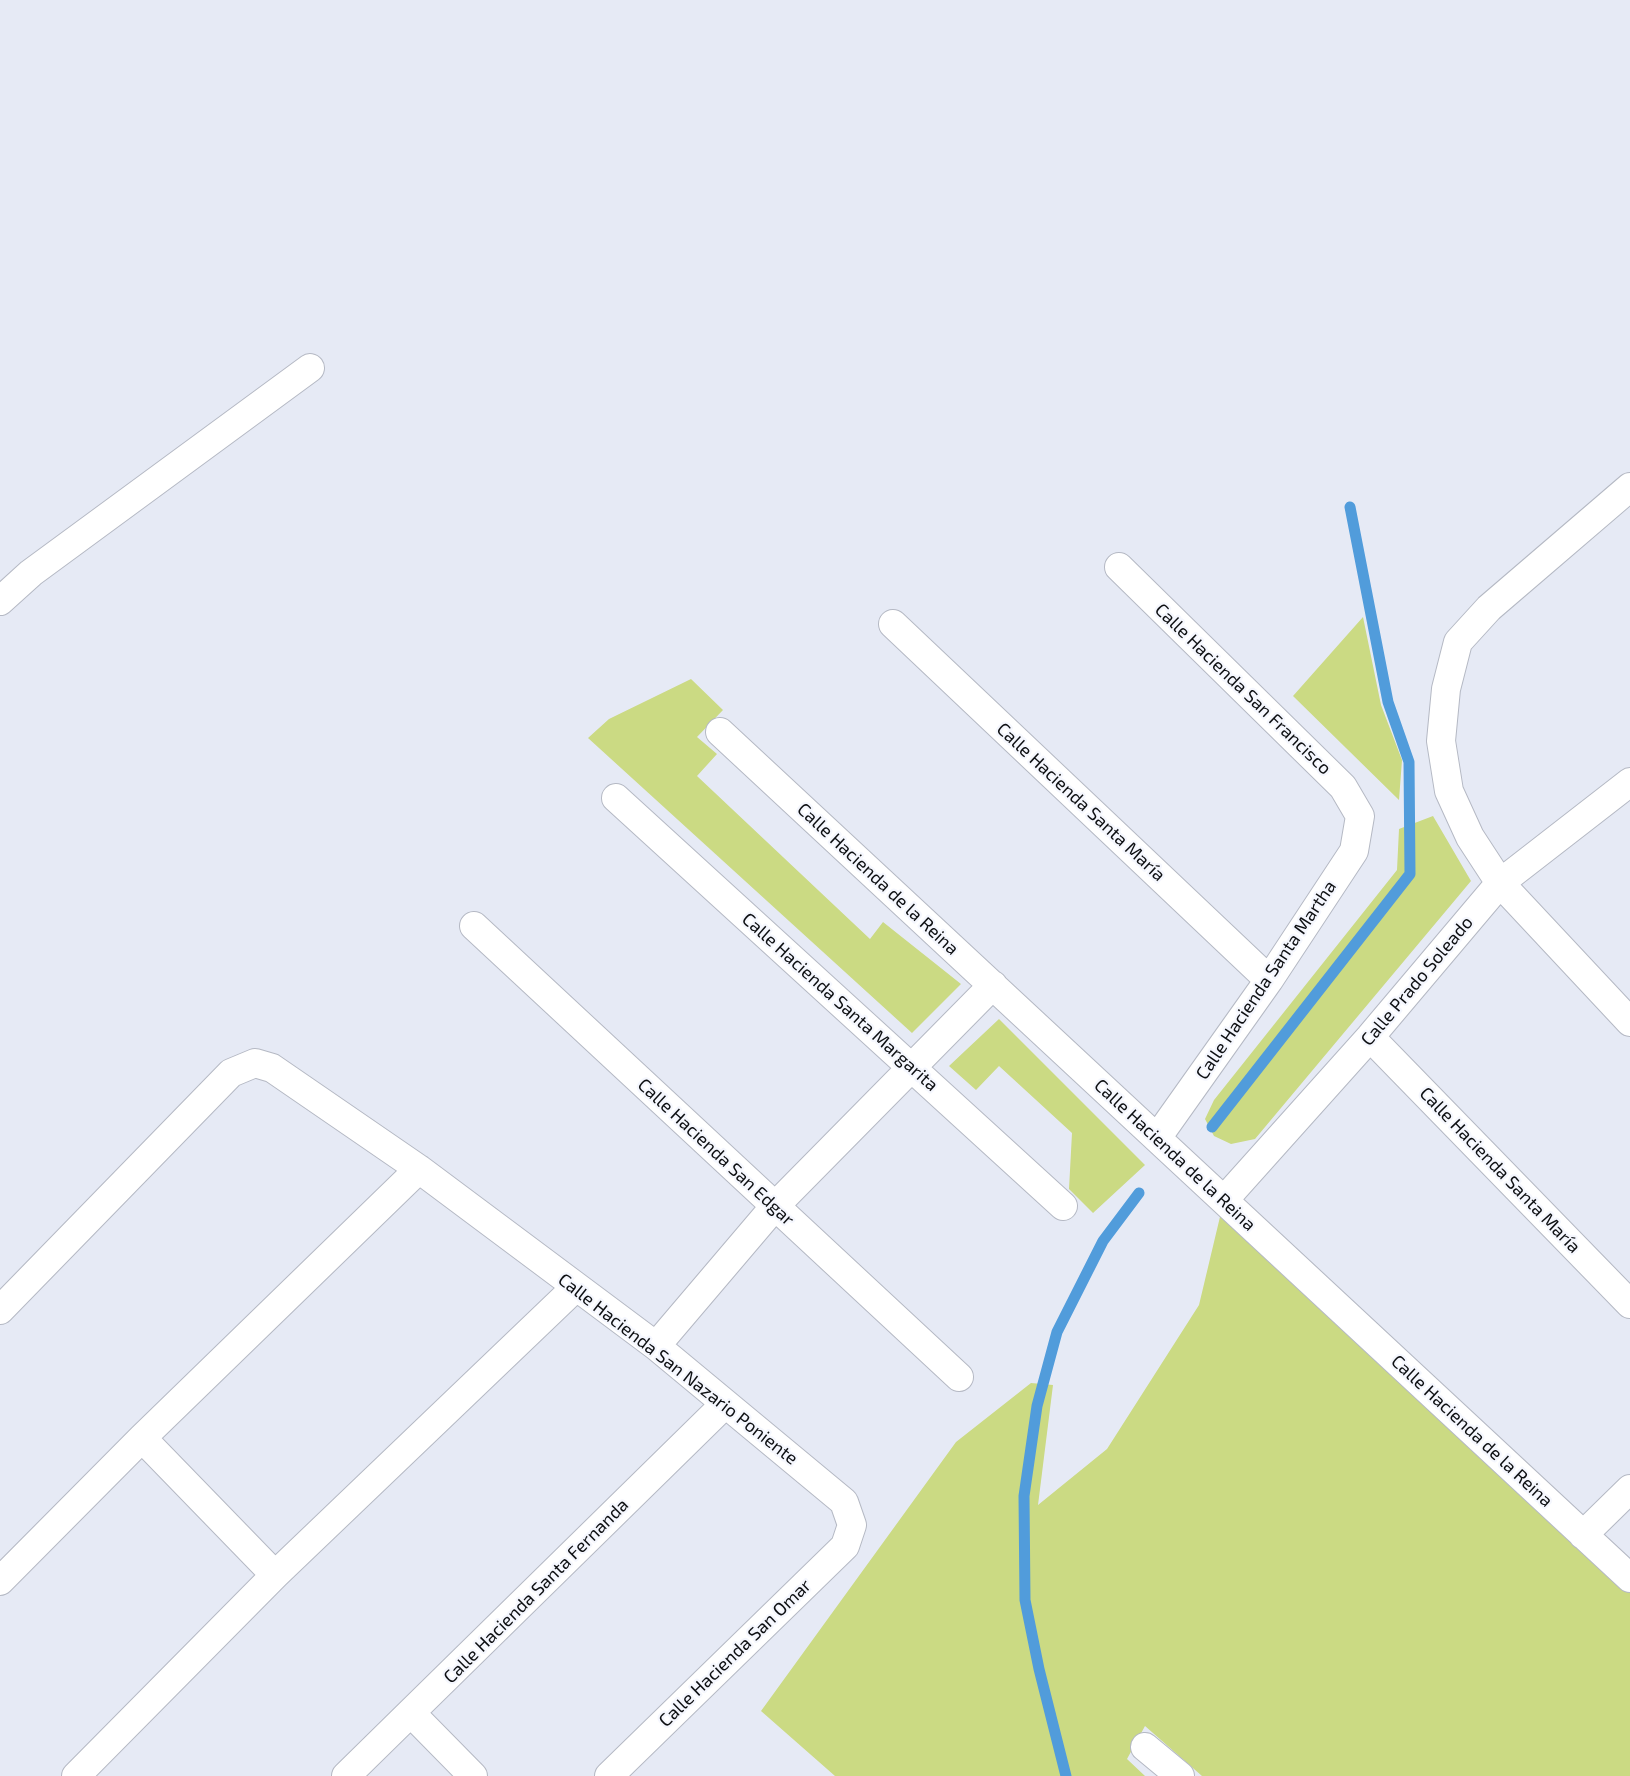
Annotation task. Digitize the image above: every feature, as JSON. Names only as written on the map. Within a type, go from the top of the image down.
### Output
[{"type":"street","points":[[0,601],[31,573],[310,368]]},
{"type":"street","points":[[1630,487],[1490,608],[1458,642],[1446,689],[1441,740],[1449,791],[1470,837],[1500,883],[1630,1022]]},
{"type":"street","name":"Calle Hacienda San Francisco","points":[[1119,567],[1343,787],[1360,816]]},
{"type":"street","name":"Calle Hacienda Santa María","points":[[894,624],[1269,980]]},
{"type":"street","name":"Calle Hacienda de la Reina","points":[[720,732],[1630,1578]]},
{"type":"street","name":"Calle Prado Soleado","points":[[1224,1200],[1370,1036],[1500,883],[1630,782]]},
{"type":"street","name":"Calle Hacienda Santa Margarita","points":[[616,798],[1064,1206]]},
{"type":"street","name":"Calle Hacienda Santa Martha","points":[[1157,1138],[1269,980],[1354,851],[1360,816]]},
{"type":"street","name":"Calle Hacienda San Edgar","points":[[474,926],[959,1377]]},
{"type":"street","points":[[656,1346],[775,1206],[992,985]]},
{"type":"street","name":"Calle Hacienda Santa María","points":[[1370,1036],[1630,1304]]},
{"type":"street","name":"Calle Hacienda San Nazario Poniente","points":[[0,1310],[231,1073],[255,1063],[272,1068],[419,1169],[656,1346],[724,1405],[844,1502],[852,1525]]},
{"type":"street","points":[[0,1581],[142,1438],[419,1169]]},
{"type":"street","points":[[76,1776],[275,1575],[576,1287]]},
{"type":"street","name":"Calle Hacienda Santa Fernanda","points":[[346,1776],[724,1405]]},
{"type":"street","points":[[142,1438],[275,1575]]},
{"type":"street","points":[[1583,1535],[1630,1489]]},
{"type":"street","name":"Calle Hacienda San Omar","points":[[609,1776],[845,1546],[852,1525]]},
{"type":"street","points":[[411,1713],[473,1776]]},
{"type":"street","points":[[1145,1747],[1180,1776]]},
{"type":"green space","points":[[1363,617],[1381,705],[1402,760],[1399,800],[1293,696]]},
{"type":"green space","points":[[691,679],[723,710],[697,737],[717,754],[697,776],[870,939],[883,922],[961,984],[912,1033],[588,738],[609,719]]},
{"type":"green space","points":[[1433,816],[1471,881],[1255,1139],[1231,1144],[1214,1136],[1205,1119],[1214,1100],[1397,870],[1399,829]]},
{"type":"green space","points":[[999,1019],[1145,1165],[1093,1213],[1069,1189],[1072,1133],[999,1066],[976,1090],[949,1066]]},
{"type":"green space","points":[[1224,1200],[1630,1578],[1630,1776],[1202,1776],[1145,1726],[1127,1759],[1145,1776],[835,1776],[761,1711],[956,1442],[1031,1383],[1053,1385],[1038,1505],[1107,1449],[1199,1305]]},
{"type":"waterway","points":[[1212,1127],[1410,874],[1409,762],[1388,702],[1350,507]]},
{"type":"waterway","points":[[1066,1776],[1039,1669],[1025,1600],[1024,1496],[1037,1406],[1057,1332],[1103,1241],[1139,1193]]}]
